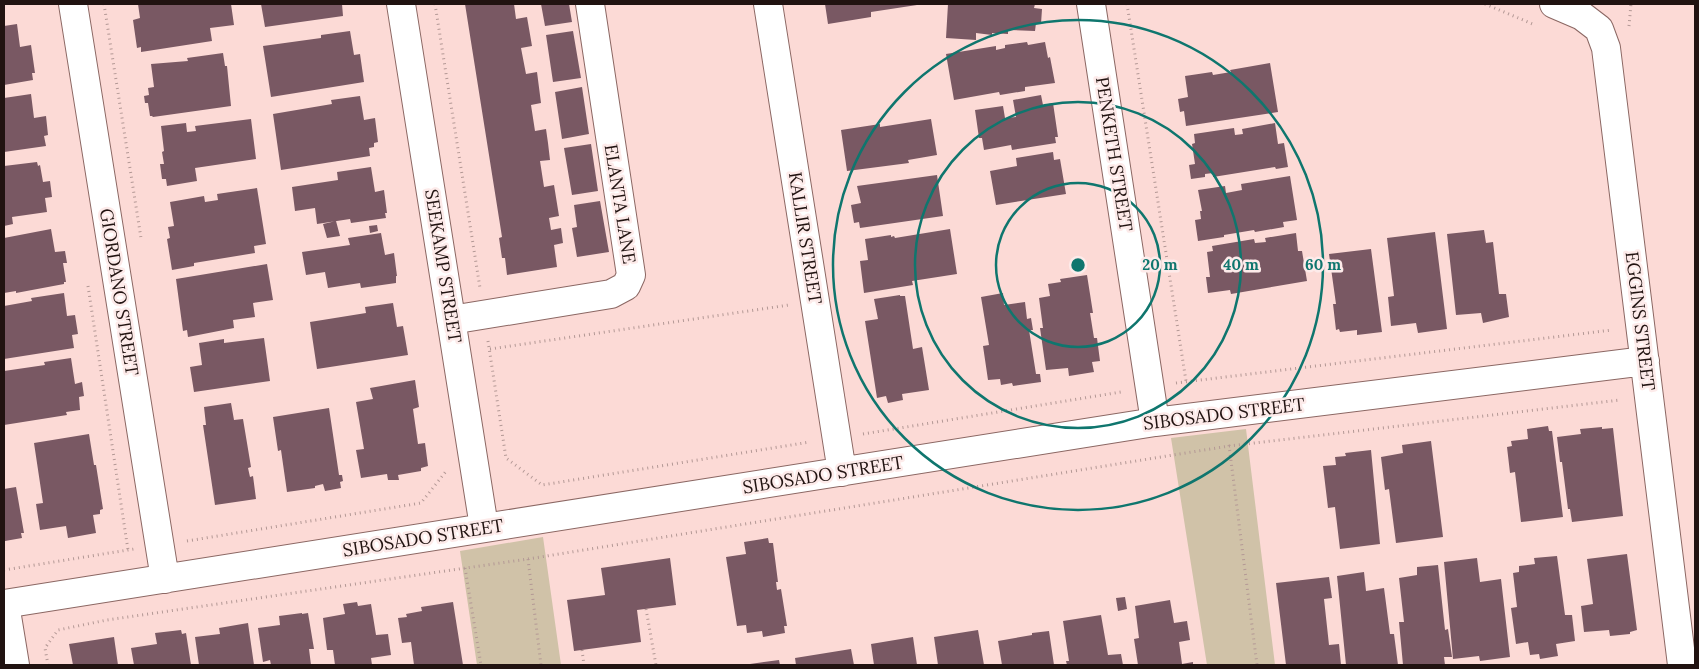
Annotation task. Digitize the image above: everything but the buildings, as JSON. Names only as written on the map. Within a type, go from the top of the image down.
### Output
[{"type":"street","name":"GIORDANO STREET","points":[[74,4],[164,579]]},
{"type":"street","name":"SEEKAMP STREET","points":[[401,4],[484,527]]},
{"type":"street","name":"ELANTA LANE","points":[[451,320],[611,294],[626,286],[631,275],[590,4]]},
{"type":"street","name":"KALLIR STREET","points":[[768,4],[842,472]]},
{"type":"street","name":"PENKETH STREET","points":[[1091,4],[1155,422]]},
{"type":"street","name":"EGGINS STREET","points":[[1554,4],[1582,16],[1599,29],[1606,48],[1682,665]]},
{"type":"street","name":"SIBOSADO STREET","points":[[4,604],[1155,422],[1645,361]]},
{"type":"street","points":[[4,604],[15,665]]},
{"type":"path","points":[[435,4],[506,458],[542,485],[1186,381],[1612,330]]},
{"type":"path","points":[[1127,4],[1186,381]]},
{"type":"path","points":[[1485,4],[1540,27]]},
{"type":"path","points":[[490,349],[790,305]]},
{"type":"path","points":[[1611,320],[1621,410]]},
{"type":"path","points":[[1221,377],[1257,665]]},
{"type":"path","points":[[1120,382],[1121,392]]},
{"type":"path","points":[[48,665],[45,648],[58,630],[107,620],[528,559],[1229,446],[1620,400]]},
{"type":"path","points":[[4,570],[421,503]]},
{"type":"path","points":[[528,559],[542,665]]},
{"type":"path","points":[[466,568],[481,665]]},
{"type":"path","points":[[646,609],[656,665]]},
{"type":"path","points":[[582,650],[584,665]]},
{"type":"shaded area","points":[[1246,429],[1275,665],[1207,665],[1171,438]]},
{"type":"shaded area","points":[[543,537],[561,665],[477,665],[460,551]]}]
